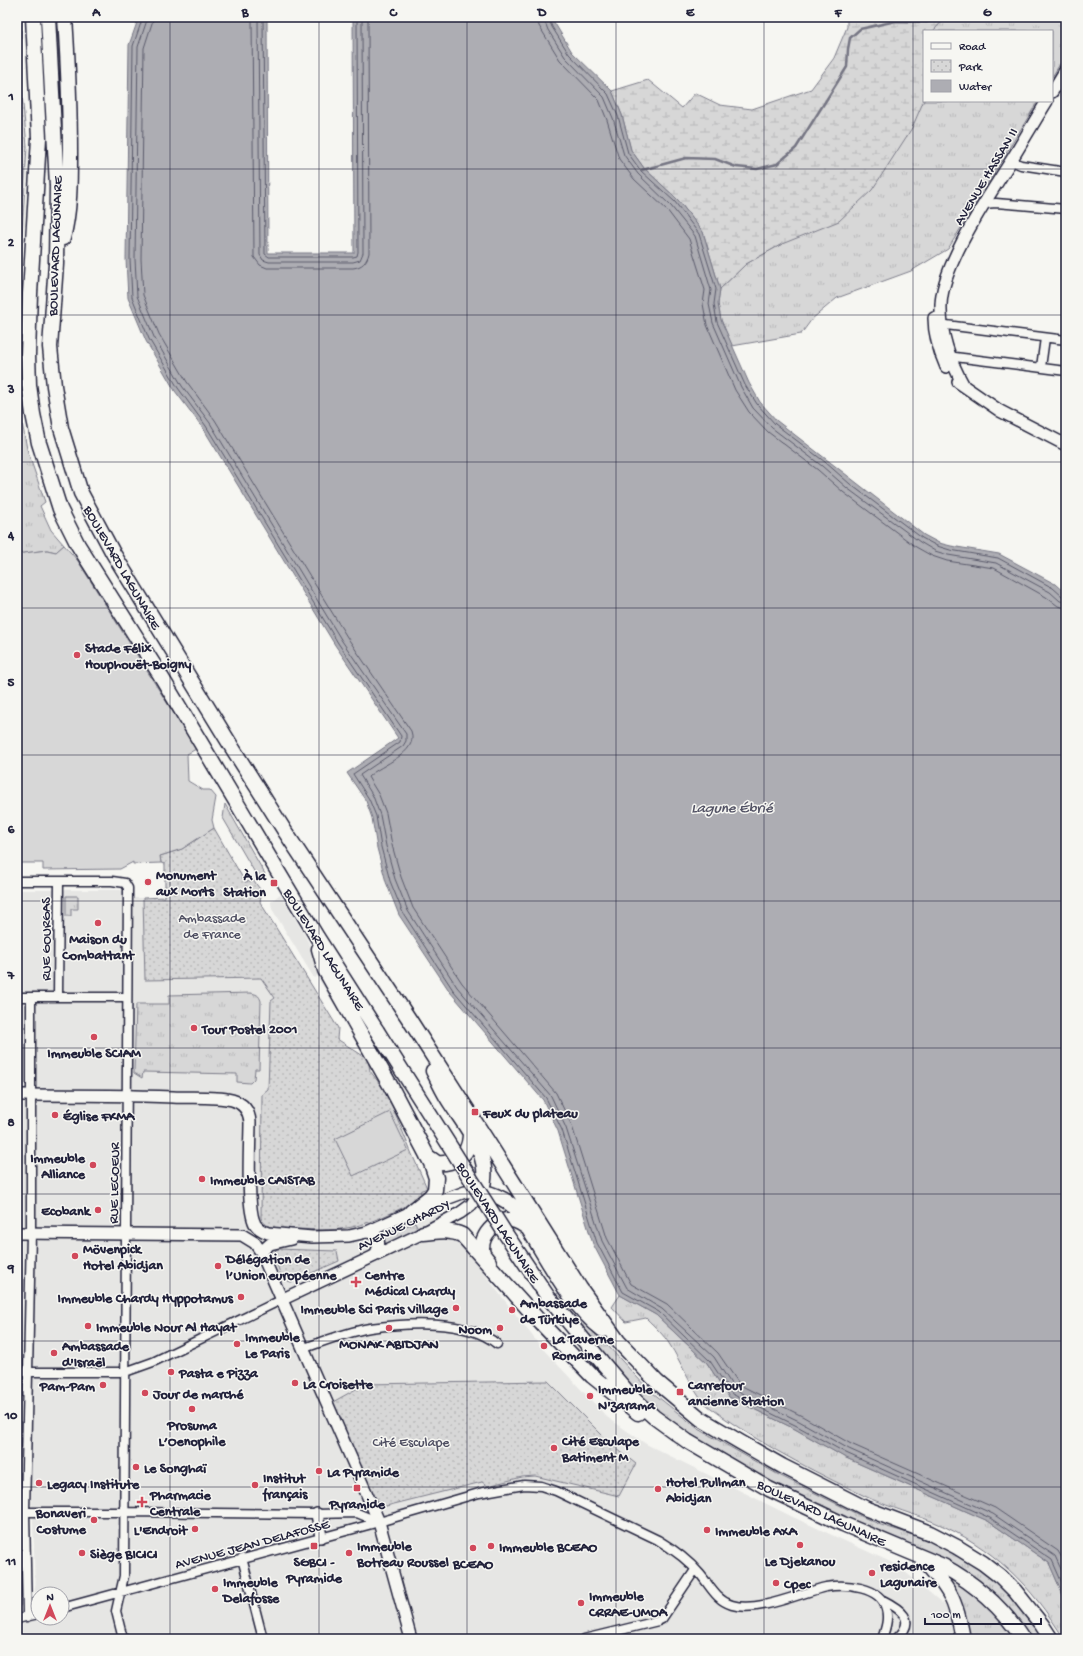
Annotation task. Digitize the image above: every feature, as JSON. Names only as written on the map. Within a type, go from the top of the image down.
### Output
[{"type":"highway","name":"BOULEVARD LAGUNAIRE","points":[[48,17],[57,186],[56,264],[50,347],[54,386],[61,428],[81,493],[113,553],[245,768],[286,834],[409,1019],[580,1288],[618,1341],[657,1382],[701,1419],[782,1466],[867,1509],[930,1533],[983,1563],[1015,1591],[1051,1639]]},
{"type":"highway","points":[[56,264],[66,227],[70,179],[70,126],[66,17]]},
{"type":"highway","name":"BOULEVARD LAGUNAIRE","points":[[33,21],[39,138],[28,355],[33,414],[39,444],[60,509],[78,545],[158,673],[316,937],[505,1233],[548,1297],[631,1396],[654,1417],[687,1441],[769,1489],[843,1524],[943,1566],[958,1574],[986,1595],[999,1608],[1023,1639]]},
{"type":"highway","points":[[316,937],[325,970],[356,1028],[390,1085],[427,1156],[436,1178],[435,1190],[423,1204],[411,1212]]},
{"type":"highway","points":[[409,1019],[423,1052],[440,1084],[470,1133],[481,1155],[484,1166],[484,1184],[481,1191],[496,1195],[506,1200],[514,1207],[582,1310],[593,1322],[618,1341]]},
{"type":"highway","points":[[427,1156],[443,1164],[458,1159],[468,1149],[470,1133]]},
{"type":"highway","points":[[495,1270],[483,1254],[484,1241],[490,1228],[501,1222],[511,1220],[529,1229]]},
{"type":"highway","points":[[423,1233],[454,1231],[462,1235],[541,1323],[592,1376],[622,1401],[651,1423],[695,1452],[769,1489]]},
{"type":"highway","points":[[919,1556],[946,1586],[955,1604],[963,1639]]},
{"type":"street","points":[[1053,90],[1066,69]]},
{"type":"street","name":"AVENUE HASSAN II","points":[[1046,102],[984,204],[940,284],[936,297],[938,324],[944,355],[964,386],[1000,411],[1066,445]]},
{"type":"street","points":[[1010,161],[1021,165],[1066,172]]},
{"type":"street","points":[[984,204],[996,203],[1066,209]]},
{"type":"street","points":[[938,324],[1066,340]]},
{"type":"street","points":[[1041,367],[1045,338]]},
{"type":"street","points":[[944,355],[1066,371]]},
{"type":"street","name":"RUE LECOEUR","points":[[17,881],[112,881],[125,883],[128,888],[124,1576],[116,1611],[123,1639]]},
{"type":"street","name":"RUE GOURGAS","points":[[58,997],[59,881]]},
{"type":"street","points":[[17,997],[127,997]]},
{"type":"street","points":[[27,1617],[21,1512],[30,1328],[31,997]]},
{"type":"street","points":[[17,1095],[127,1095],[232,1100],[244,1107],[249,1112],[250,1122],[251,1211],[248,1227],[242,1234]]},
{"type":"street","points":[[251,1211],[256,1226],[261,1231],[268,1233],[338,1238],[367,1232],[411,1212],[465,1192],[481,1191]]},
{"type":"street","name":"AVENUE CHARDY","points":[[17,1372],[125,1372],[153,1362],[423,1233],[467,1209],[475,1201],[481,1191]]},
{"type":"street","points":[[367,1232],[376,1234],[379,1240],[376,1255]]},
{"type":"street","points":[[17,1233],[242,1234],[254,1243],[261,1252],[302,1349],[379,1522],[411,1639]]},
{"type":"street","points":[[261,1252],[270,1244],[312,1237]]},
{"type":"street","points":[[302,1349],[335,1337],[369,1328],[428,1324],[474,1331],[489,1337],[497,1344]]},
{"type":"street","name":"AVENUE JEAN DELAFOSSE","points":[[70,1606],[379,1522],[479,1493],[524,1485],[541,1486],[556,1491],[672,1548],[695,1570],[722,1602],[742,1607],[755,1606],[828,1587],[859,1587],[873,1592],[881,1599],[896,1606],[906,1618],[907,1626],[902,1634],[896,1639]]},
{"type":"street","points":[[21,1512],[357,1513],[379,1522]]},
{"type":"street","points":[[317,1514],[321,1537]]},
{"type":"street","points":[[242,1558],[263,1639]]},
{"type":"street","points":[[584,1639],[662,1619],[695,1570]]},
{"type":"street","points":[[881,1599],[886,1609],[887,1621],[882,1639]]},
{"type":"street","points":[[17,1619],[30,1616]]},
{"type":"shaded area","points":[[214,828],[245,882],[254,881],[262,892],[260,902],[338,1028],[337,1039],[368,1059],[370,1071],[387,1093],[427,1188],[488,1279],[541,1347],[607,1417],[646,1444],[795,1518],[897,1565],[949,1609],[957,1639],[17,1639],[17,1624],[30,1619],[30,1626],[70,1626],[70,1586],[35,1586],[32,1505],[17,1500],[17,890],[120,890],[134,894],[134,898],[164,898],[165,864],[161,863]]},
{"type":"shaded area","points":[[280,894],[303,932],[354,1030],[337,1009],[317,976],[314,978],[272,909],[271,902]]},
{"type":"green space","points":[[17,17],[21,17],[21,84],[27,146],[20,273],[17,272]]},
{"type":"green space","points":[[847,17],[946,17],[934,30],[923,30],[923,102],[912,128],[872,190],[839,221],[782,244],[746,264],[720,289],[703,232],[678,200],[644,168],[631,150],[622,115],[612,91],[648,80],[682,108],[695,93],[720,105],[752,109],[811,89],[834,58],[847,27]]},
{"type":"green space","points":[[946,17],[1066,17],[1066,54],[1053,75],[1053,30],[934,30]]},
{"type":"green space","points":[[923,100],[923,102],[1037,102],[948,249],[911,271],[837,298],[812,319],[801,334],[732,346],[721,320],[718,304],[720,289],[746,264],[782,244]]},
{"type":"green space","points":[[17,359],[21,417],[27,449],[45,502],[40,506],[51,530],[64,545],[56,552],[47,550],[17,554]]},
{"type":"green space","name":"Stade Félix Houphouët-Boigny","points":[[64,545],[78,561],[196,749],[187,754],[188,781],[203,790],[210,790],[216,797],[212,820],[214,828],[182,849],[160,856],[161,863],[133,864],[133,862],[120,869],[43,870],[43,863],[17,863],[17,554],[47,550],[56,552]]},
{"type":"green space","points":[[225,804],[265,874],[258,878],[223,818]]},
{"type":"green space","name":"Ambassade de France","points":[[214,828],[245,882],[254,881],[262,892],[260,902],[338,1028],[337,1039],[368,1059],[370,1071],[387,1093],[427,1188],[420,1191],[423,1198],[362,1225],[340,1229],[280,1229],[270,1227],[263,1222],[261,1218],[262,1094],[268,1089],[271,1001],[275,998],[261,978],[145,980],[143,898],[165,897],[165,864],[161,863],[160,856],[182,849]]},
{"type":"green space","points":[[66,896],[78,896],[78,909],[71,909],[71,916],[66,916]]},
{"type":"green space","points":[[250,993],[257,995],[261,1001],[259,1069],[255,1069],[254,1079],[250,1083],[237,1082],[237,1074],[143,1072],[142,1078],[134,1073],[136,1004],[169,1004],[169,995]]},
{"type":"green space","points":[[390,1112],[408,1150],[353,1176],[335,1139]]},
{"type":"green space","points":[[415,1222],[419,1230],[384,1246],[380,1238]]},
{"type":"green space","points":[[277,1249],[337,1251],[339,1261],[291,1282],[282,1279],[273,1253]]},
{"type":"green space","points":[[561,1291],[582,1318],[648,1389],[697,1428],[777,1474],[863,1517],[881,1525],[927,1539],[955,1551],[997,1580],[1045,1639],[967,1639],[950,1583],[921,1549],[846,1518],[772,1483],[691,1435],[634,1391],[555,1295]]},
{"type":"green space","points":[[620,1295],[656,1315],[707,1363],[729,1397],[795,1429],[844,1457],[988,1521],[1049,1563],[1066,1602],[1066,1639],[1064,1639],[1052,1620],[1024,1585],[1009,1570],[974,1543],[934,1522],[871,1499],[814,1471],[758,1440],[708,1406],[702,1401],[696,1392],[668,1341],[656,1327],[646,1318],[626,1322],[612,1307]]},
{"type":"green space","name":"Cité Esculape","points":[[548,1381],[612,1445],[636,1464],[619,1496],[535,1476],[522,1477],[488,1486],[482,1482],[378,1508],[331,1403],[365,1384]]},
{"type":"green space","points":[[17,1531],[20,1531],[20,1606],[17,1607]]},
{"type":"water","name":"Lagune Ébrié","points":[[139,17],[267,17],[268,253],[354,253],[353,17],[551,17],[572,52],[612,91],[622,115],[631,150],[644,168],[678,200],[703,232],[720,289],[718,304],[721,320],[749,383],[760,402],[777,421],[924,535],[939,543],[999,554],[1055,584],[1066,594],[1066,1602],[1049,1563],[988,1521],[844,1457],[795,1429],[729,1397],[707,1363],[656,1315],[620,1295],[593,1244],[558,1131],[543,1100],[450,992],[399,915],[386,882],[377,848],[372,818],[366,801],[347,773],[398,738],[335,645],[203,428],[175,391],[146,341],[128,298],[126,259],[129,45]]},
{"type":"waterway","points":[[642,170],[686,158],[715,159],[736,167],[757,169],[777,164],[796,148],[847,67],[850,38],[860,29],[896,21],[927,22],[936,17]]},
{"type":"place","name":"Stade Félix Houphouët-Boigny","points":[[77,655]]},
{"type":"place","name":"Monument aux Morts","points":[[148,882]]},
{"type":"place","name":"À la Station","points":[[274,883]]},
{"type":"place","name":"Maison du Combattant","points":[[98,923]]},
{"type":"place","name":"Tour Postel 2001","points":[[194,1028]]},
{"type":"place","name":"Immeuble SCIAM","points":[[94,1037]]},
{"type":"place","name":"Feux du plateau","points":[[475,1112]]},
{"type":"place","name":"Église FKMA","points":[[55,1115]]},
{"type":"place","name":"Immeuble Alliance","points":[[93,1165]]},
{"type":"place","name":"Immeuble CAISTAB","points":[[202,1179]]},
{"type":"place","name":"Ecobank","points":[[98,1210]]},
{"type":"place","name":"Mövenpick Hotel Abidjan","points":[[75,1256]]},
{"type":"place","name":"Délégation de l’Union européenne","points":[[218,1266]]},
{"type":"place","name":"Centre Médical Chardy","points":[[356,1282]]},
{"type":"place","name":"Immeuble Chardy Hyppotamus","points":[[241,1297]]},
{"type":"place","name":"Immeuble Sci Paris Village","points":[[456,1308]]},
{"type":"place","name":"Ambassade de Türkiye","points":[[512,1310]]},
{"type":"place","name":"Immeuble Nour Al Hayat","points":[[88,1326]]},
{"type":"place","name":"MONAK ABIDJAN","points":[[389,1328]]},
{"type":"place","name":"Noom","points":[[500,1328]]},
{"type":"place","name":"Immeuble Le Paris","points":[[237,1344]]},
{"type":"place","name":"La Taverne Romaine","points":[[544,1346]]},
{"type":"place","name":"Ambassade d'Israël","points":[[54,1353]]},
{"type":"place","name":"Pasta e Pizza","points":[[171,1372]]},
{"type":"place","name":"La Croisette","points":[[295,1383]]},
{"type":"place","name":"Pam-Pam","points":[[103,1385]]},
{"type":"place","name":"Carrefour ancienne Station","points":[[680,1392]]},
{"type":"place","name":"Jour de marché","points":[[145,1393]]},
{"type":"place","name":"Immeuble N'zarama","points":[[590,1396]]},
{"type":"place","name":"Prosuma L’Oenophile","points":[[192,1409]]},
{"type":"place","name":"Cité Esculape Batiment M","points":[[554,1448]]},
{"type":"place","name":"Le Songhaï","points":[[136,1467]]},
{"type":"place","name":"La Pyramide","points":[[319,1471]]},
{"type":"place","name":"Legacy Institute","points":[[39,1483]]},
{"type":"place","name":"Institut français","points":[[255,1485]]},
{"type":"place","name":"Pyramide","points":[[357,1488]]},
{"type":"place","name":"Hotel Pullman Abidjan","points":[[658,1489]]},
{"type":"place","name":"Pharmacie Centrale","points":[[142,1502]]},
{"type":"place","name":"Bonaveri Costume","points":[[94,1520]]},
{"type":"place","name":"L'Endroit","points":[[195,1529]]},
{"type":"place","name":"Immeuble AXA","points":[[707,1530]]},
{"type":"place","name":"Le Djekanou","points":[[800,1545]]},
{"type":"place","name":"SGBCI - Pyramide","points":[[314,1546]]},
{"type":"place","name":"Immeuble BCEAO","points":[[491,1546]]},
{"type":"place","name":"BCEAO","points":[[473,1548]]},
{"type":"place","name":"Siège BICICI","points":[[82,1553]]},
{"type":"place","name":"Immeuble Botreau Roussel","points":[[349,1553]]},
{"type":"place","name":"residence Lagunaire","points":[[872,1573]]},
{"type":"place","name":"Cpec","points":[[776,1583]]},
{"type":"place","name":"Immeuble Delafosse","points":[[215,1589]]},
{"type":"place","name":"Immeuble CRRAE-UMOA","points":[[581,1603]]}]
